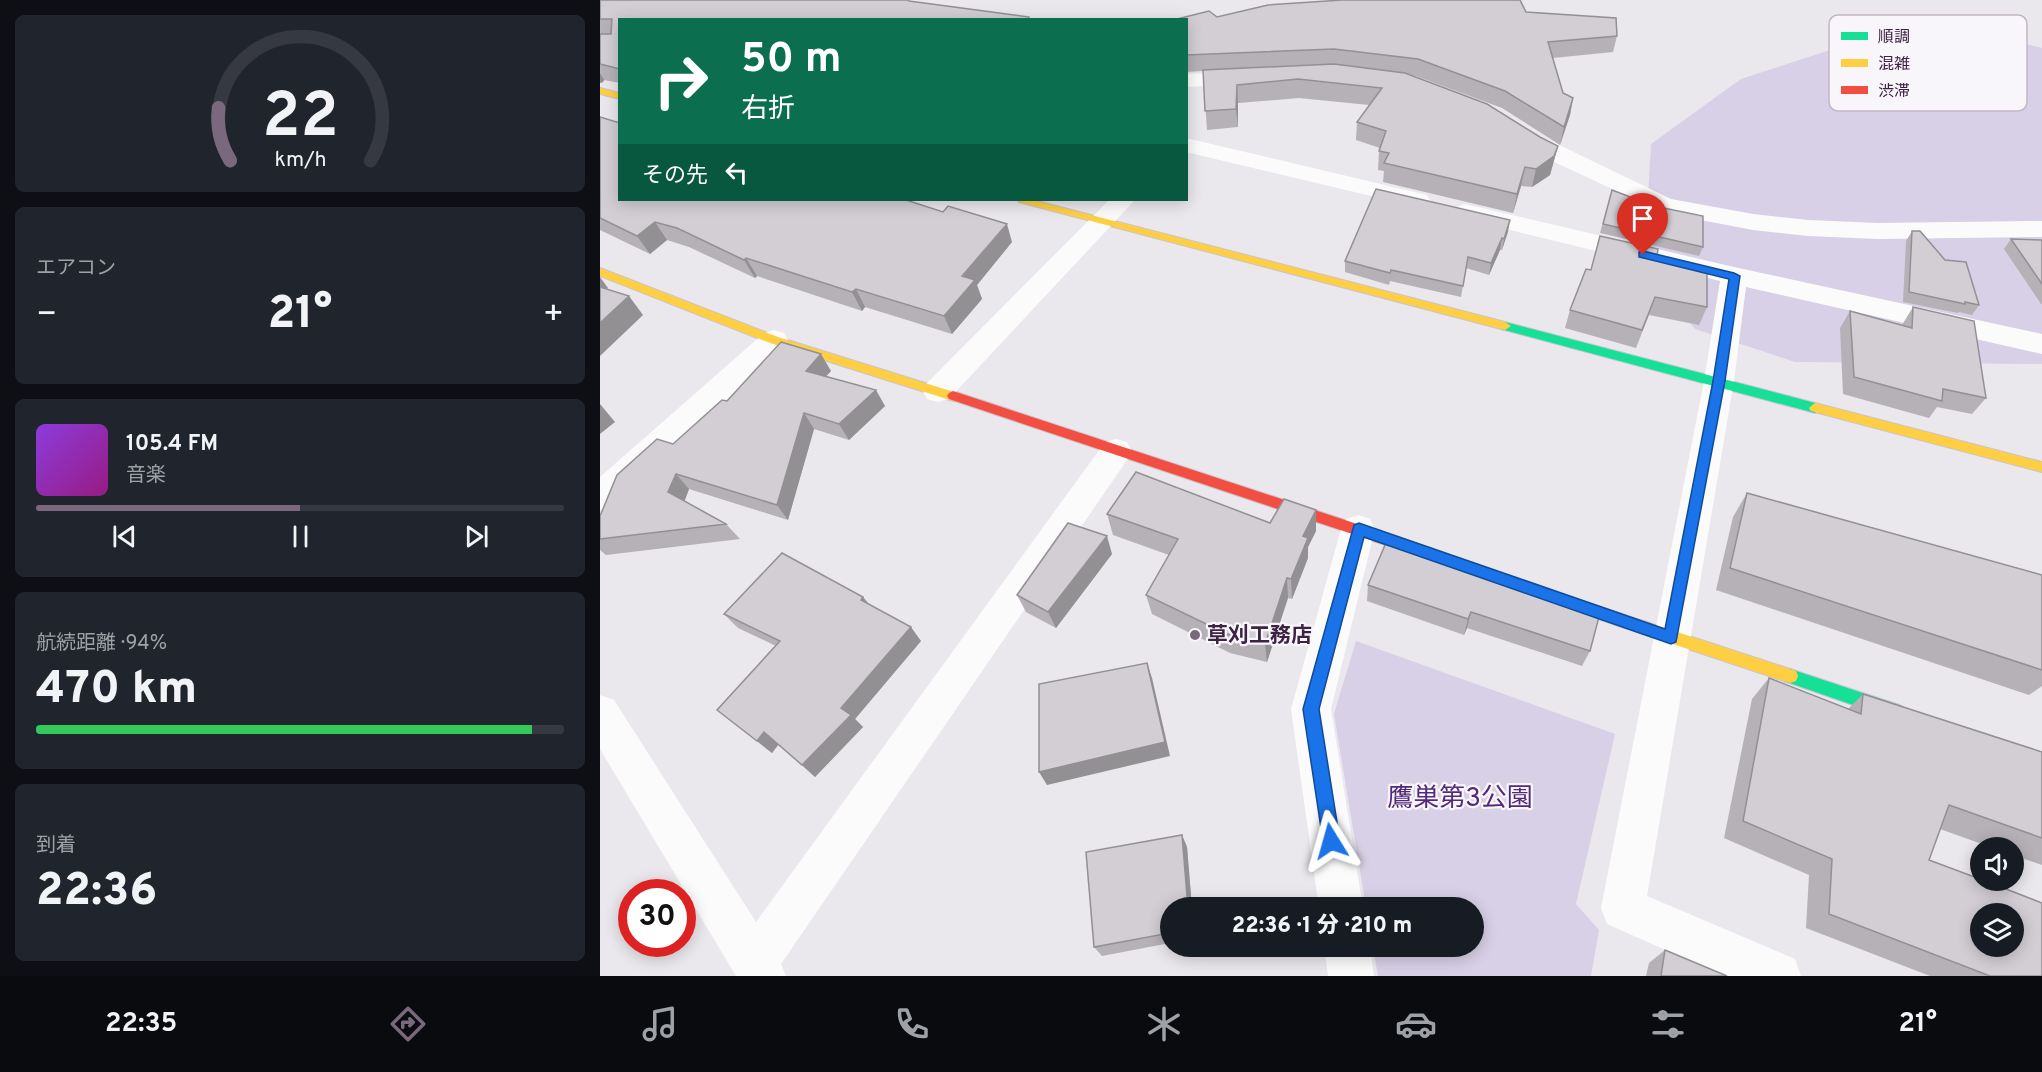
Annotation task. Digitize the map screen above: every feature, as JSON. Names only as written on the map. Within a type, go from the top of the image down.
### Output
[{"type":"street","points":[[1188,81],[1268,77]]},
{"type":"street","points":[[600,91],[618,96]]},
{"type":"street","points":[[1501,121],[1545,149],[1664,205],[1753,222],[1808,228],[1878,231],[2042,229]]},
{"type":"street","points":[[1188,145],[1734,276],[2042,344]]},
{"type":"street","points":[[1027,201],[2042,467]]},
{"type":"street","points":[[938,391],[1122,201]]},
{"type":"street","points":[[600,272],[774,340],[938,391],[1448,560]]},
{"type":"street","points":[[1734,276],[1719,381],[1623,908],[1778,976]]},
{"type":"street","points":[[600,497],[774,340]]},
{"type":"street","points":[[600,713],[741,937],[759,970],[1116,451]]},
{"type":"street","points":[[1339,897],[1311,709],[1359,529]]},
{"type":"street","points":[[1548,595],[1907,716]]},
{"type":"street","points":[[1348,957],[1351,976]]},
{"type":"green space","points":[[2027,44],[2042,48],[2042,364],[1795,362],[1695,329],[1644,265],[1651,144],[1741,79],[1829,50],[1829,111],[2027,111]]},
{"type":"green space","name":"鷹巣第3公園","points":[[1356,641],[1615,734],[1576,904],[1599,930],[1591,976],[1378,976],[1375,957],[1484,957],[1484,897],[1364,897],[1334,714]]},
{"type":"building","points":[[600,0],[908,0],[1029,17],[618,18],[618,68],[600,64],[600,34],[611,34],[612,19],[600,19]]},
{"type":"building","points":[[1342,0],[1520,0],[1526,12],[1616,18],[1617,36],[1548,42],[1563,93],[1573,98],[1564,127],[1505,91],[1418,59],[1334,49],[1188,55],[1188,18],[1181,18],[1209,11],[1217,17],[1268,5]]},
{"type":"building","points":[[1334,64],[1405,73],[1487,104],[1558,146],[1554,156],[1536,169],[1525,167],[1517,194],[1384,163],[1389,153],[1379,151],[1386,131],[1357,122],[1382,88],[1298,79],[1237,85],[1236,109],[1205,111],[1203,70]]},
{"type":"building","points":[[600,117],[618,122],[618,201],[909,201],[943,212],[948,206],[1007,224],[962,276],[975,280],[944,316],[856,289],[852,292],[746,258],[744,260],[677,228],[655,222],[637,236],[600,218]]},
{"type":"building","points":[[1376,189],[1510,220],[1504,239],[1502,238],[1491,263],[1468,257],[1463,286],[1391,270],[1390,273],[1345,261]]},
{"type":"building","points":[[1612,190],[1654,206],[1703,216],[1703,247],[1603,224]]},
{"type":"building","points":[[1912,231],[1920,231],[1945,260],[1966,262],[1979,305],[1909,292]]},
{"type":"building","points":[[1600,236],[1658,249],[1657,256],[1707,270],[1707,307],[1655,297],[1642,330],[1570,310],[1586,269],[1591,270]]},
{"type":"building","points":[[2011,239],[2042,240],[2042,284]]},
{"type":"building","points":[[600,287],[629,296],[600,323]]},
{"type":"building","points":[[1913,307],[1974,321],[1986,398],[1943,389],[1942,401],[1854,377],[1850,311],[1912,328]]},
{"type":"building","points":[[781,342],[821,354],[806,371],[876,390],[839,424],[804,413],[777,505],[676,474],[668,492],[726,524],[600,539],[600,516],[617,475],[657,439],[673,444],[722,400],[727,401]]},
{"type":"building","points":[[1136,472],[1270,523],[1284,499],[1316,510],[1303,536],[1308,538],[1291,579],[1287,578],[1265,644],[1227,634],[1146,595],[1178,539],[1107,514]]},
{"type":"building","points":[[1747,493],[2042,575],[2042,670],[1730,568]]},
{"type":"building","points":[[1068,523],[1107,536],[1048,612],[1017,595]]},
{"type":"building","points":[[1388,538],[1600,613],[1590,651],[1471,612],[1468,619],[1368,585]]},
{"type":"building","points":[[782,553],[863,597],[861,600],[911,627],[841,708],[851,715],[802,765],[764,732],[757,741],[717,710],[780,641],[724,614]]},
{"type":"building","points":[[1147,663],[1165,742],[1039,772],[1039,684]]},
{"type":"building","points":[[1769,678],[1861,714],[1863,694],[2042,752],[2042,838],[1949,805],[1929,860],[1970,875],[1970,891],[2011,891],[2042,903],[2042,976],[1990,976],[1829,914],[1832,859],[1743,821]]},
{"type":"building","points":[[1182,835],[1187,897],[1160,897],[1160,935],[1094,947],[1086,852]]},
{"type":"building","points":[[1665,950],[1727,976],[1661,976]]},
{"type":"traffic: fast","points":[[1505,326],[1815,408]]},
{"type":"traffic: fast","points":[[1790,676],[1899,713]]},
{"type":"traffic: slow","points":[[600,91],[618,96]]},
{"type":"traffic: slow","points":[[1027,201],[1505,326]]},
{"type":"traffic: slow","points":[[600,272],[774,340],[953,396]]},
{"type":"traffic: slow","points":[[1815,408],[2042,467]]},
{"type":"traffic: slow","points":[[1558,599],[1790,676]]},
{"type":"traffic: jam","points":[[953,396],[1430,554]]},
{"type":"place","name":"草刈工務店","points":[[1195,635]]},
{"type":"route","points":[[1331,841],[1311,709],[1359,529],[1671,638],[1719,381],[1734,276],[1643,255]]}]
